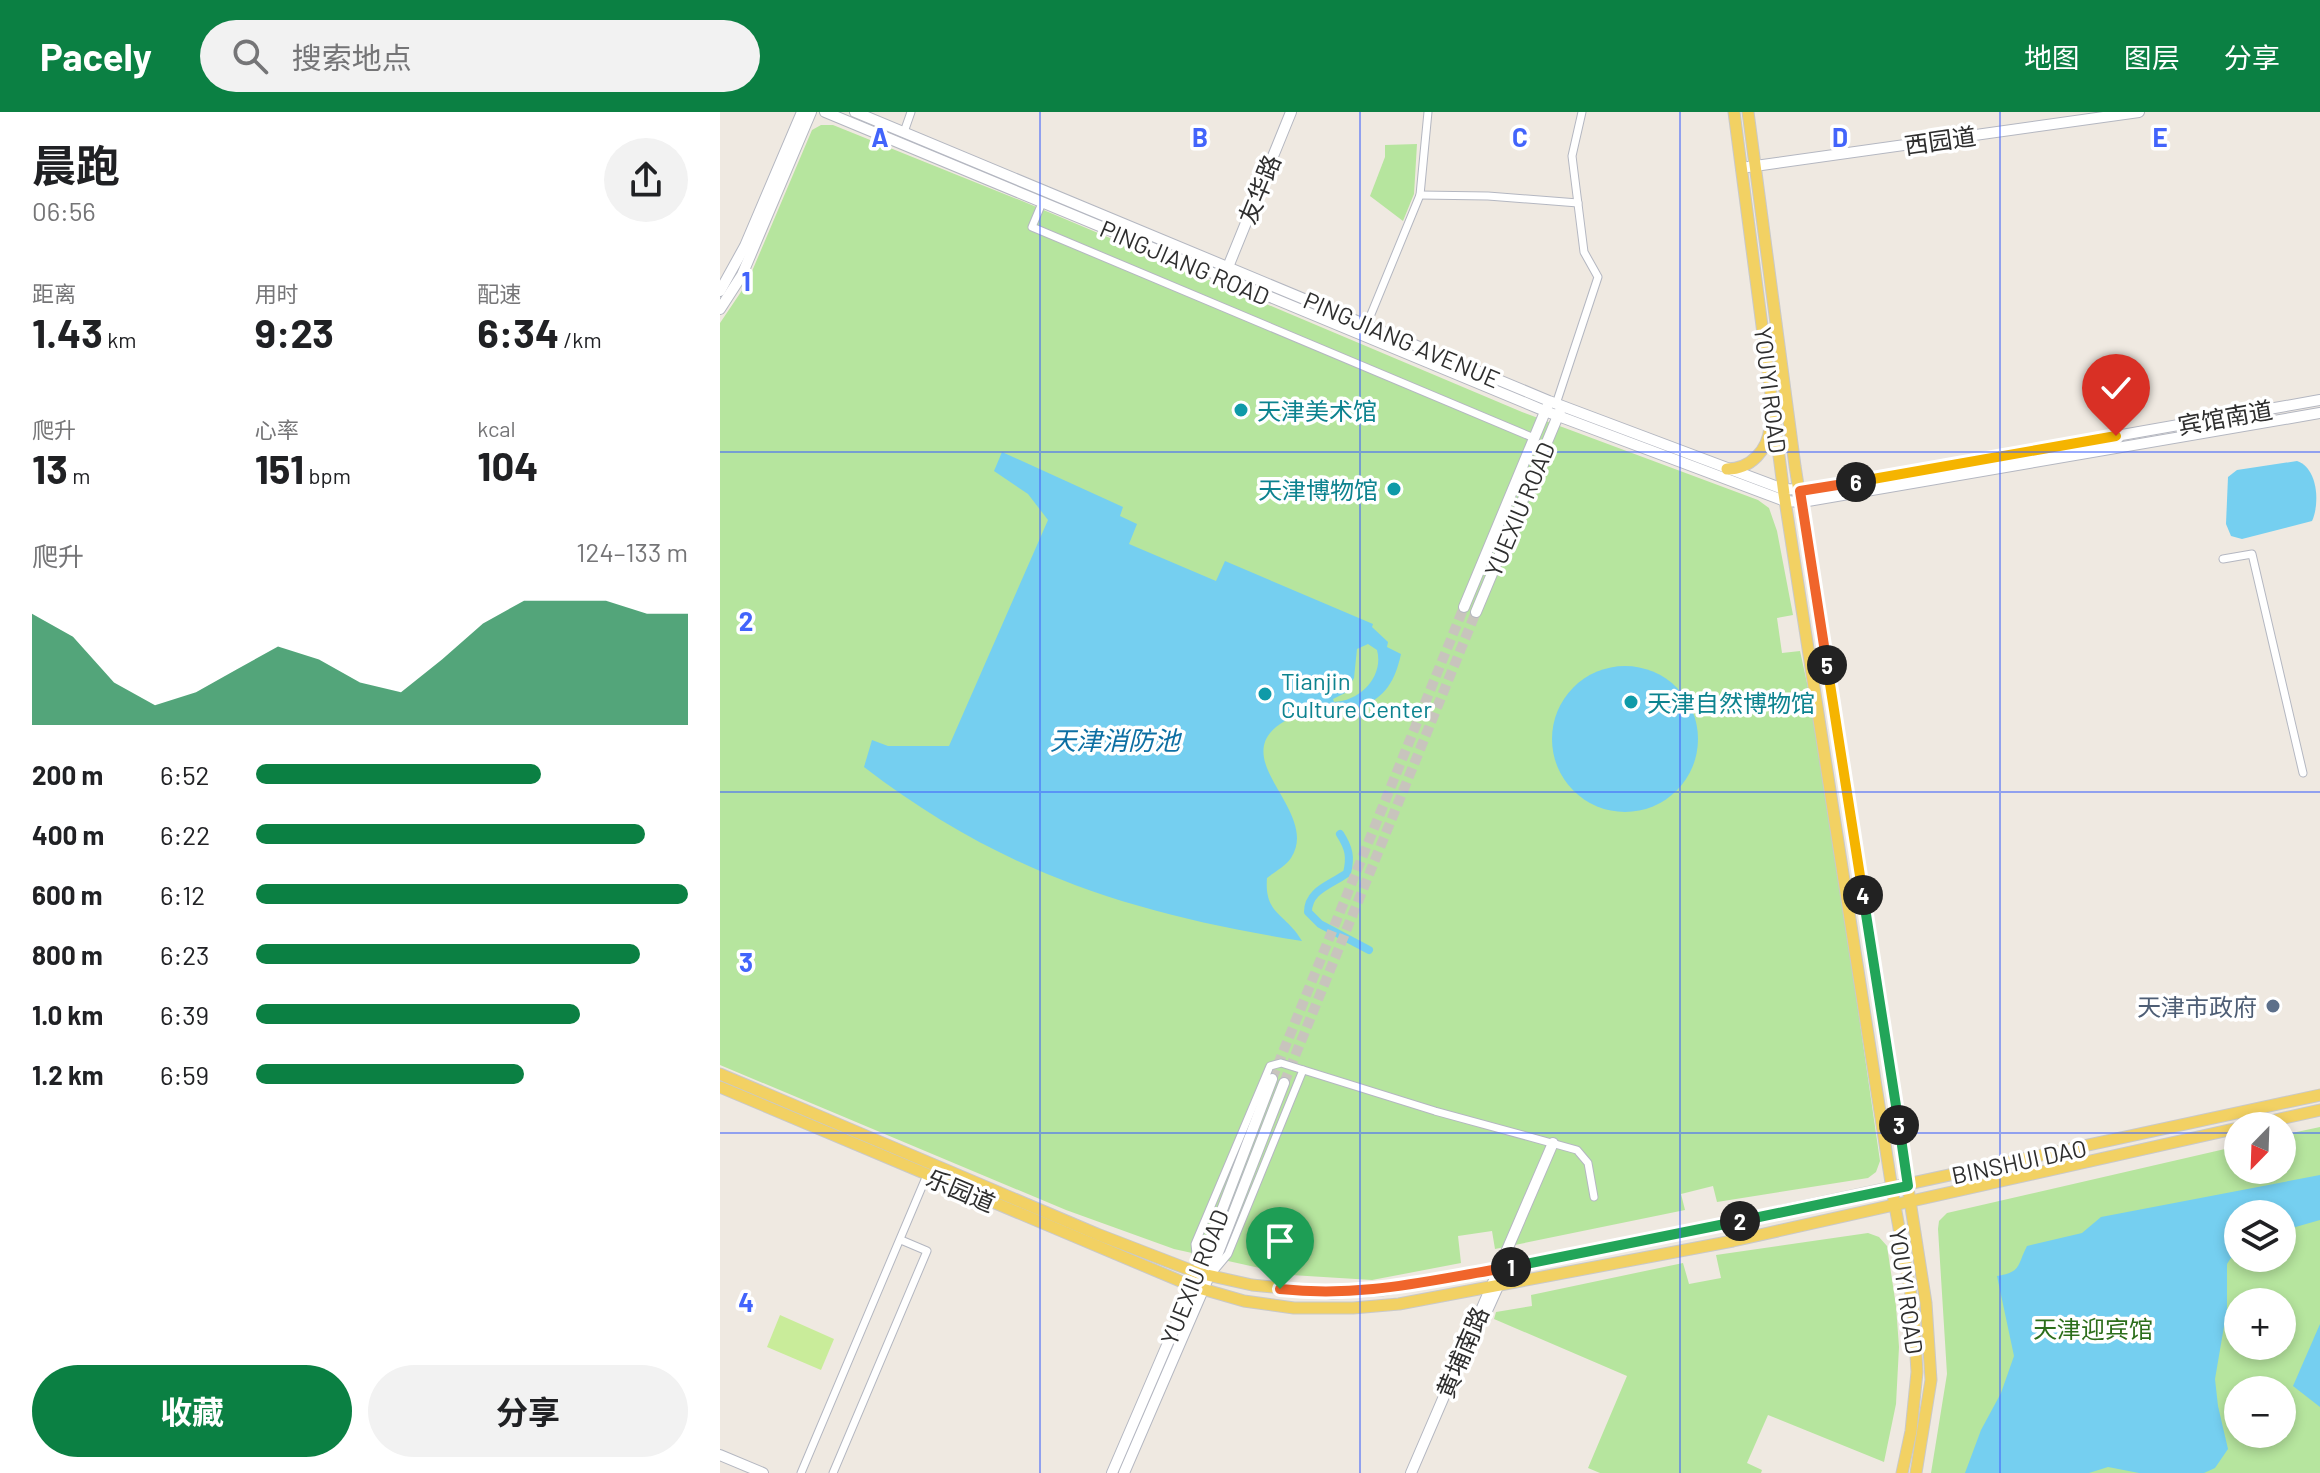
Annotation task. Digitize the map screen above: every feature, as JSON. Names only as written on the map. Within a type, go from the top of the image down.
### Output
[{"type":"main road","points":[[720,291],[745,246],[802,112]]},
{"type":"main road","points":[[720,309],[742,275],[811,112]]},
{"type":"main road","name":"PINGJIANG ROAD","points":[[825,112],[1042,203],[1554,408]]},
{"type":"main road","name":"PINGJIANG AVENUE","points":[[855,112],[1367,324],[1554,408]]},
{"type":"main road","name":"友华路","points":[[1228,267],[1291,112]]},
{"type":"main road","name":"YOUYI ROAD","points":[[1734,112],[1784,495],[1913,1306],[1917,1355],[1911,1431],[1902,1473]]},
{"type":"main road","name":"YOUYI ROAD","points":[[1748,112],[1801,496],[1912,1203],[1931,1355],[1926,1416],[1916,1473]]},
{"type":"main road","name":"西园道","points":[[1755,163],[2091,112]]},
{"type":"main road","name":"西园道","points":[[1741,164],[2139,112]]},
{"type":"main road","points":[[1727,469],[1746,465],[1765,447],[1770,428],[1771,394]]},
{"type":"main road","name":"宾馆南道","points":[[1801,496],[2320,400]]},
{"type":"main road","points":[[1554,408],[1784,495],[1801,496]]},
{"type":"main road","points":[[1554,408],[1727,469],[1784,495]]},
{"type":"main road","name":"YUEXIU ROAD","points":[[1464,607],[1534,438],[1554,408]]},
{"type":"main road","name":"YUEXIU ROAD","points":[[1476,612],[1554,408]]},
{"type":"main road","name":"宾馆南道","points":[[1801,496],[2320,413]]},
{"type":"main road","name":"乐园道","points":[[720,1074],[1198,1288]]},
{"type":"main road","name":"YUEXIU ROAD","points":[[1124,1473],[1198,1288],[1272,1079]]},
{"type":"main road","name":"YUEXIU ROAD","points":[[1203,1274],[1284,1083]]},
{"type":"main road","name":"乐园道","points":[[720,1087],[1203,1274]]},
{"type":"main road","name":"BINSHUI DAO","points":[[1203,1274],[1280,1289],[1348,1293],[1381,1290],[1908,1186],[2320,1095]]},
{"type":"main road","points":[[2296,1115],[2320,1110]]},
{"type":"main road","name":"BINSHUI DAO","points":[[1198,1288],[1258,1303],[1335,1309],[1399,1304],[1733,1241],[2224,1131]]},
{"type":"main road","name":"黄埔南路","points":[[1411,1473],[1556,1146]]},
{"type":"main road","name":"黄埔南路","points":[[1417,1473],[1494,1285]]},
{"type":"main road","name":"YUEXIU ROAD","points":[[1112,1473],[1198,1288]]},
{"type":"main road","points":[[720,1455],[763,1473]]},
{"type":"main road","points":[[720,1461],[747,1473]]},
{"type":"street","points":[[904,132],[911,112]]},
{"type":"street","points":[[1367,324],[1420,195],[1428,112]]},
{"type":"street","points":[[1554,408],[1598,277],[1584,252],[1572,156],[1582,112]]},
{"type":"street","points":[[1420,195],[1488,196],[1578,203]]},
{"type":"street","points":[[1042,203],[1032,227],[1534,438]]},
{"type":"street","points":[[2223,559],[2252,554],[2303,773]]},
{"type":"street","points":[[1302,1071],[1228,1254],[1203,1274],[1195,1244],[1270,1066],[1281,1063],[1577,1153],[1583,1160],[1592,1198]]},
{"type":"street","points":[[801,1473],[929,1170]]},
{"type":"street","points":[[833,1473],[927,1251],[901,1240]]},
{"type":"green space","name":"Tianjin Culture Center","points":[[821,125],[833,125],[1027,203],[1522,412],[1758,500],[1769,508],[1777,531],[1793,615],[1777,618],[1782,653],[1800,651],[1818,733],[1880,1161],[1876,1172],[1868,1178],[1717,1202],[1713,1186],[1681,1194],[1685,1210],[1495,1249],[1492,1231],[1458,1236],[1461,1263],[1372,1280],[1291,1275],[1174,1249],[1066,1210],[720,1065],[720,323],[747,283],[812,130]]},
{"type":"green space","points":[[1417,144],[1414,194],[1403,221],[1370,196],[1385,157],[1385,145]]},
{"type":"green space","name":"天津迎宾馆","points":[[2320,1127],[2320,1473],[1931,1473],[1947,1374],[1938,1229],[1939,1221],[1947,1213],[2224,1149],[2224,1184],[2296,1184],[2296,1132]]},
{"type":"green space","points":[[1868,1233],[1879,1237],[1887,1246],[1899,1347],[1896,1404],[1884,1462],[1768,1415],[1747,1463],[1762,1470],[1761,1473],[1600,1473],[1588,1468],[1627,1376],[1494,1319],[1496,1312],[1532,1306],[1531,1295],[1683,1263],[1689,1284],[1721,1278],[1716,1255]]},
{"type":"green space","points":[[780,1315],[834,1339],[821,1370],[767,1347]]},
{"type":"water","name":"天津消防池","points":[[1002,452],[1123,507],[1120,516],[1137,524],[1129,544],[1216,581],[1225,561],[1373,624],[1372,627],[1388,642],[1387,647],[1401,654],[1392,680],[1376,699],[1359,708],[1332,711],[1322,707],[1298,715],[1276,727],[1265,741],[1264,757],[1269,773],[1295,824],[1297,841],[1289,861],[1267,878],[1267,890],[1273,907],[1302,941],[1182,917],[1071,884],[967,835],[864,767],[872,740],[888,746],[949,746],[1048,520],[1028,494],[994,471]],"holes":[[[1368,644],[1377,650],[1374,678],[1353,697],[1334,702],[1333,699],[1345,693],[1354,678],[1357,649]]]},
{"type":"water","points":[[2297,461],[2309,471],[2315,487],[2316,505],[2312,521],[2242,539],[2231,536],[2226,524],[2228,477],[2237,470]]},
{"type":"water","points":[[1625,666],[1653,671],[1677,687],[1693,711],[1698,739],[1693,767],[1677,791],[1653,807],[1625,812],[1597,807],[1573,791],[1557,767],[1552,739],[1557,711],[1573,687],[1597,671]]},
{"type":"water","points":[[2320,1175],[2320,1220],[2296,1227],[2296,1200],[2224,1200],[2224,1272],[2227,1272],[2227,1288],[2224,1288],[2224,1326],[2215,1379],[2224,1448],[2228,1449],[2215,1468],[2204,1473],[2139,1473],[2108,1467],[2089,1473],[1965,1473],[2014,1356],[1997,1276],[2015,1270],[2027,1246],[2082,1233],[2101,1217],[2273,1184],[2296,1184],[2296,1180]]},
{"type":"water","points":[[2320,1324],[2320,1407],[2296,1388],[2296,1379]]},
{"type":"waterway","points":[[1340,834],[1348,853],[1347,873],[1316,893],[1308,912],[1320,924],[1369,950]]},
{"type":"tunnel","points":[[1272,1079],[1464,607]]},
{"type":"tunnel","points":[[1284,1083],[1476,612]]},
{"type":"place","name":"天津美术馆","points":[[1241,410]]},
{"type":"place","name":"天津博物馆","points":[[1394,489]]},
{"type":"place","name":"Tianjin Culture Center","points":[[1265,694]]},
{"type":"place","name":"天津自然博物馆","points":[[1631,702]]},
{"type":"place","name":"天津市政府","points":[[2273,1006]]},
{"type":"route","points":[[1280,1289],[1332,1293],[1381,1290],[1527,1264],[1908,1186],[1800,491],[2116,436]]}]
